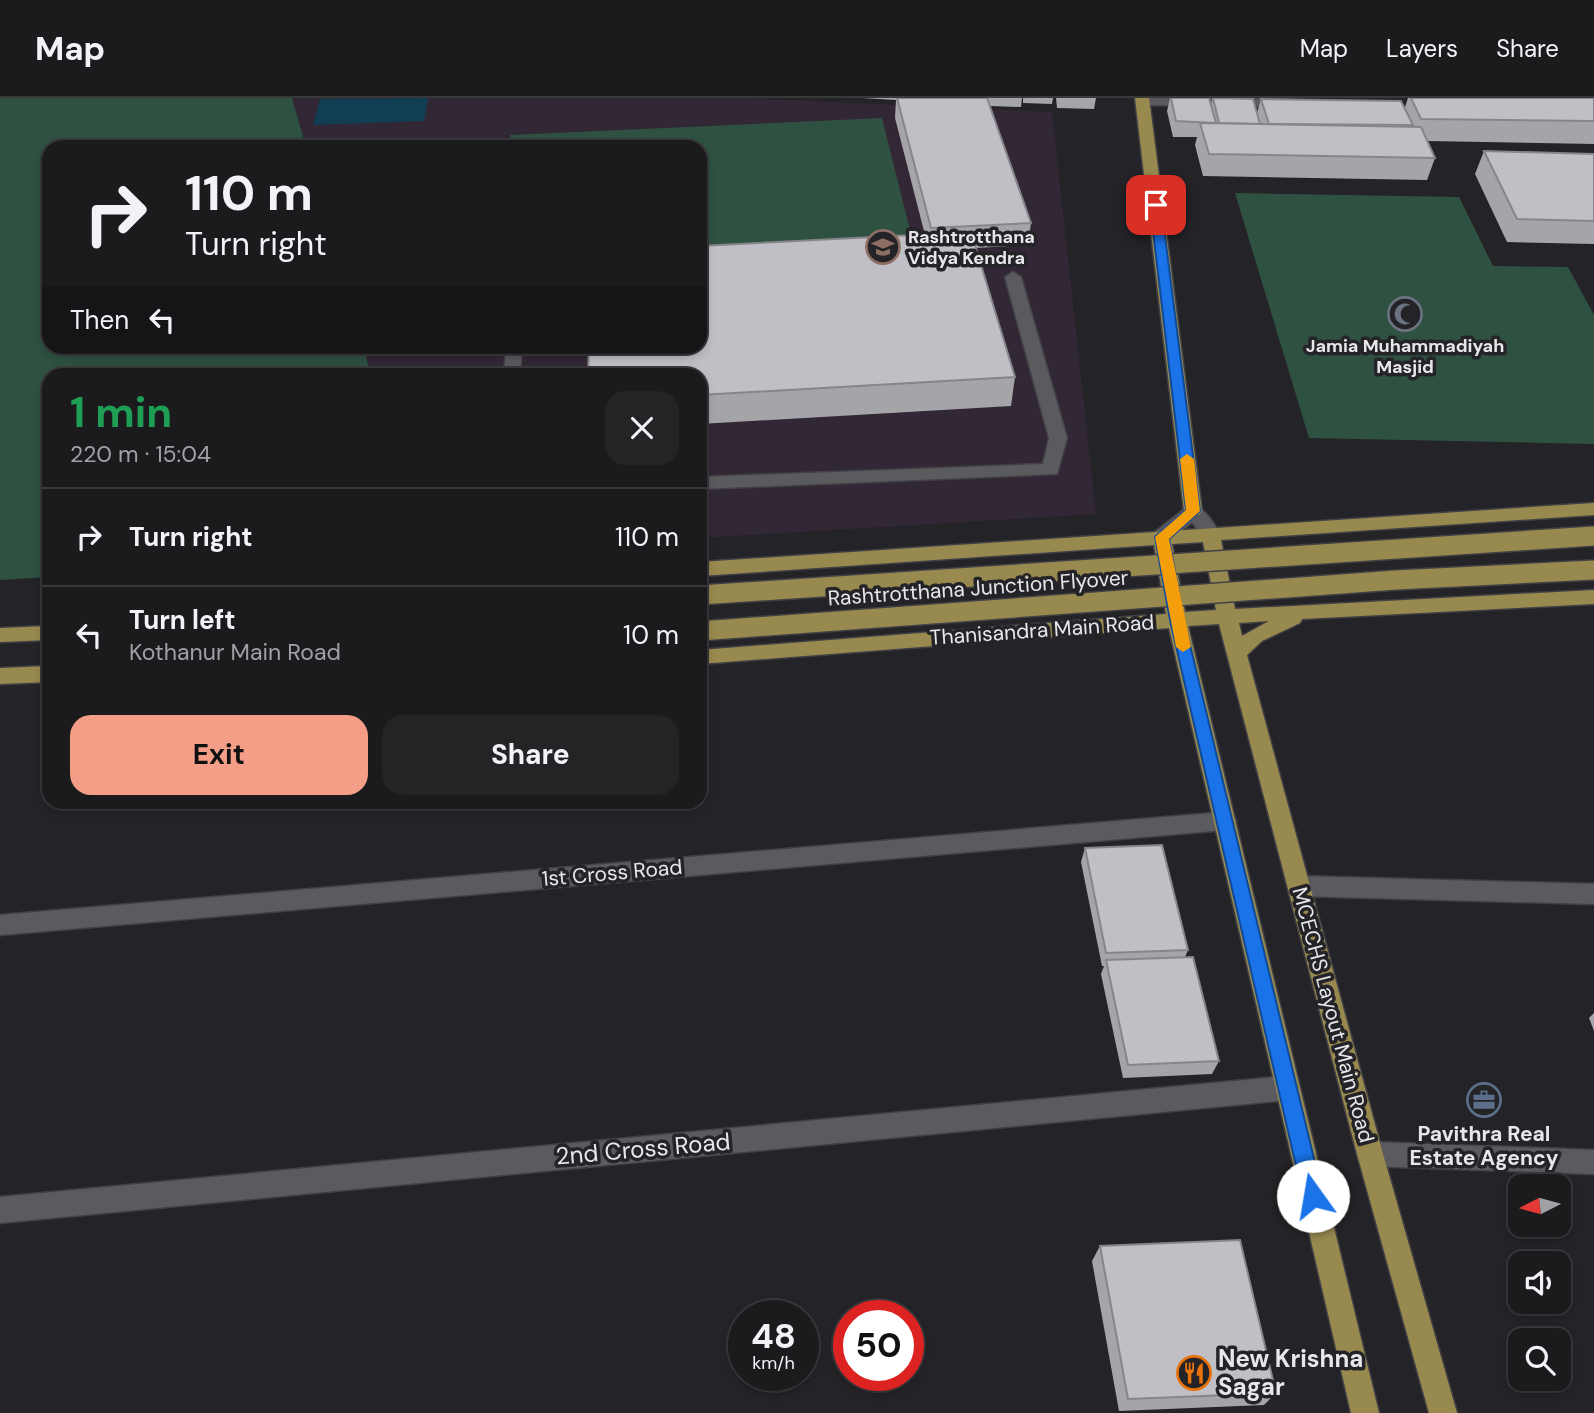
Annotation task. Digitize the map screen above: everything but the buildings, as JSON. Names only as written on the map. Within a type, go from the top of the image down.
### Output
[{"type":"main road","points":[[1143,99],[1193,511]]},
{"type":"main road","points":[[707,569],[1594,509]]},
{"type":"main road","name":"MCECHS Layout Main Road","points":[[1211,534],[1227,616],[1370,1154],[1443,1413]]},
{"type":"main road","name":"Rashtrotthana Junction Flyover","points":[[707,595],[1594,536]]},
{"type":"main road","points":[[1162,537],[1177,620],[1365,1413]]},
{"type":"main road","name":"Rashtrotthana Junction Flyover","points":[[707,630],[1396,580],[1594,570]]},
{"type":"main road","name":"Thanisandra Main Road","points":[[707,656],[1227,616],[1594,597]]},
{"type":"main road","points":[[1237,653],[1255,636],[1278,623],[1318,611]]},
{"type":"main road","points":[[0,635],[42,633]]},
{"type":"main road","points":[[0,676],[42,674]]},
{"type":"street","points":[[1143,99],[1307,104]]},
{"type":"street","points":[[707,483],[1051,470],[1058,438],[1013,277]]},
{"type":"street","points":[[1162,537],[1193,511],[1211,534]]},
{"type":"street","name":"1st Cross Road","points":[[0,925],[1225,821]]},
{"type":"street","points":[[1299,886],[1594,894]]},
{"type":"street","name":"2nd Cross Road","points":[[0,1210],[1287,1088]]},
{"type":"street","points":[[1370,1154],[1594,1162]]},
{"type":"shaded area","name":"Rashtrotthana Vidya Kendra","points":[[292,98],[744,98],[1052,112],[1096,514],[707,538],[707,368],[369,368],[365,354],[707,354],[707,140],[304,140]]},
{"type":"green space","points":[[0,98],[292,98],[304,140],[42,140],[42,354],[365,354],[369,368],[42,368],[42,577],[0,580]]},
{"type":"green space","points":[[882,118],[915,250],[707,261],[707,140],[510,140],[510,135]]},
{"type":"green space","points":[[1235,193],[1459,197],[1493,266],[1568,267],[1594,315],[1594,444],[1309,438]]},
{"type":"water","points":[[428,98],[424,121],[313,125],[320,99]]},
{"type":"slow traffic","points":[[1183,647],[1162,537],[1193,511],[1187,459]]},
{"type":"place","name":"Rashtrotthana Vidya Kendra","points":[[883,247]]},
{"type":"place","name":"Jamia Muhammadiyah Masjid","points":[[1405,314]]},
{"type":"place","name":"Pavithra Real Estate Agency","points":[[1484,1100]]},
{"type":"place","name":"New Krishna Sagar","points":[[1194,1373]]},
{"type":"route","points":[[1156,205],[1193,511],[1162,537],[1177,620],[1313,1196]]}]
